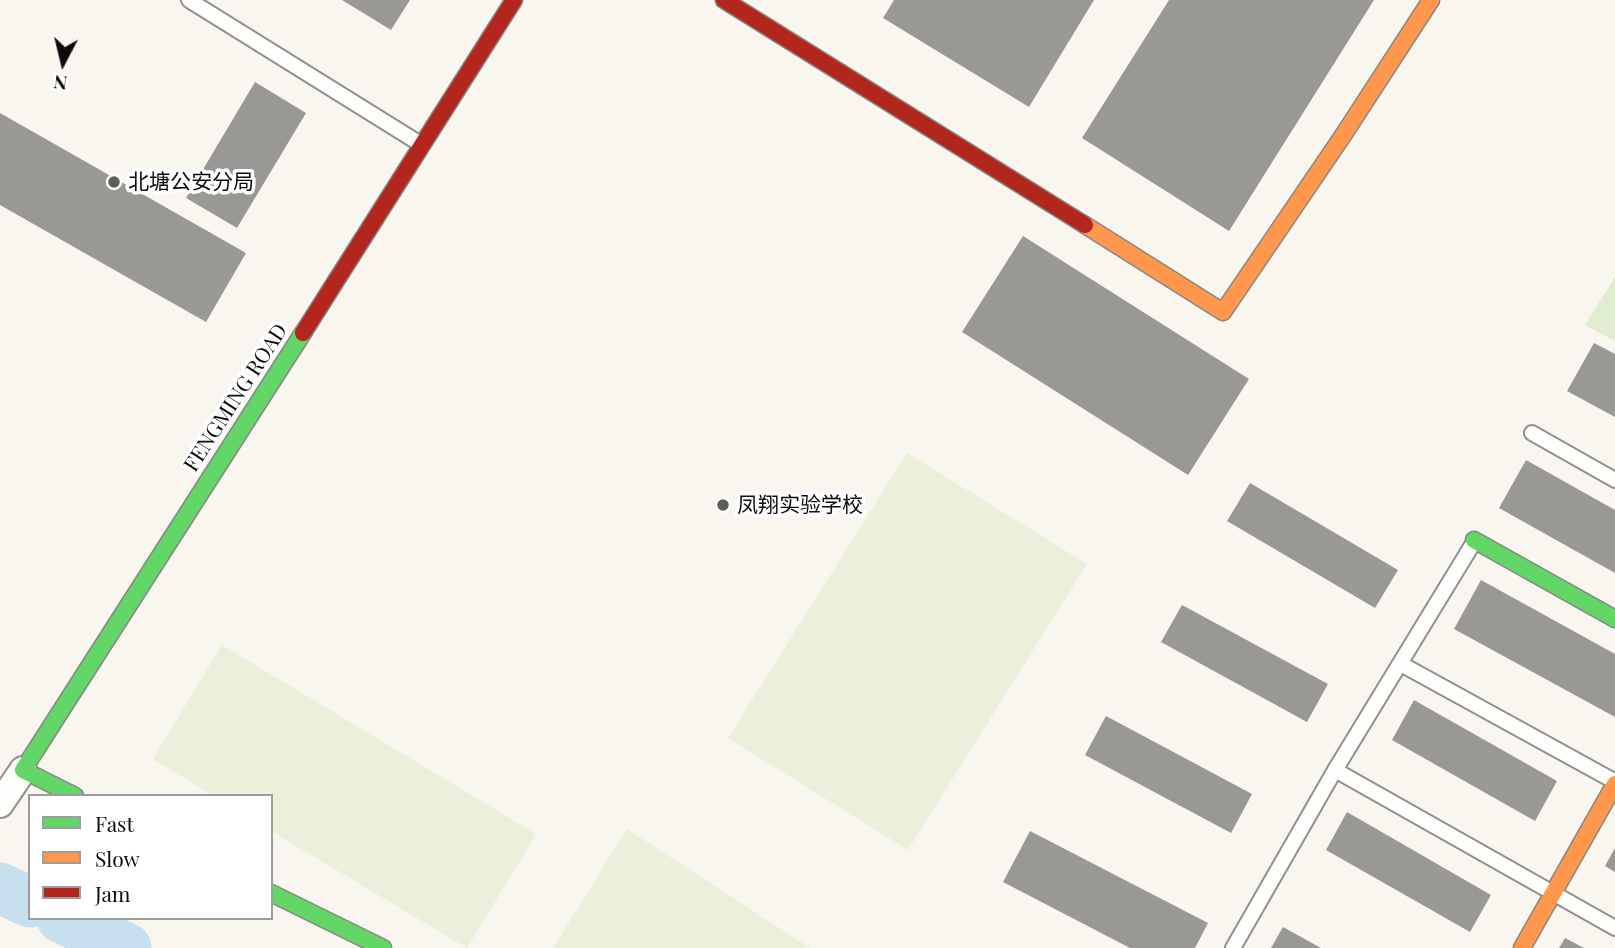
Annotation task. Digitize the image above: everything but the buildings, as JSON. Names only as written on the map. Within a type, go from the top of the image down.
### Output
[{"type":"street","name":"FENGMING ROAD","points":[[23,770],[514,0]]},
{"type":"street","points":[[724,0],[1223,312],[1431,0]]},
{"type":"street","points":[[1474,540],[1615,618]]},
{"type":"street","points":[[0,804],[23,770],[71,794]]},
{"type":"street","points":[[1522,948],[1615,783]]},
{"type":"street","points":[[273,894],[383,948]]},
{"type":"lane","points":[[190,0],[423,145]]},
{"type":"lane","points":[[1532,433],[1615,480]]},
{"type":"lane","points":[[1233,948],[1335,770],[1474,540]]},
{"type":"lane","points":[[1401,664],[1615,783]]},
{"type":"lane","points":[[1335,770],[1615,928]]},
{"type":"green space","points":[[1615,277],[1615,341],[1585,325]]},
{"type":"green space","points":[[907,453],[1087,564],[908,850],[728,738]]},
{"type":"green space","points":[[222,645],[536,834],[467,948],[273,832],[273,794],[211,794],[153,759]]},
{"type":"green space","points":[[627,829],[810,948],[553,948]]},
{"type":"waterway","points":[[0,888],[28,901]]},
{"type":"waterway","points":[[66,920],[126,948]]},
{"type":"traffic: fast","points":[[71,794],[23,770],[303,333]]},
{"type":"traffic: fast","points":[[1474,540],[1615,619]]},
{"type":"traffic: fast","points":[[273,894],[383,948]]},
{"type":"traffic: slow","points":[[1085,225],[1223,312],[1431,0]]},
{"type":"traffic: slow","points":[[1522,948],[1615,784]]},
{"type":"traffic: jam","points":[[303,333],[514,0]]},
{"type":"traffic: jam","points":[[724,0],[1085,225]]},
{"type":"place","name":"北塘公安分局","points":[[114,182]]},
{"type":"place","name":"凤翔实验学校","points":[[723,505]]}]
